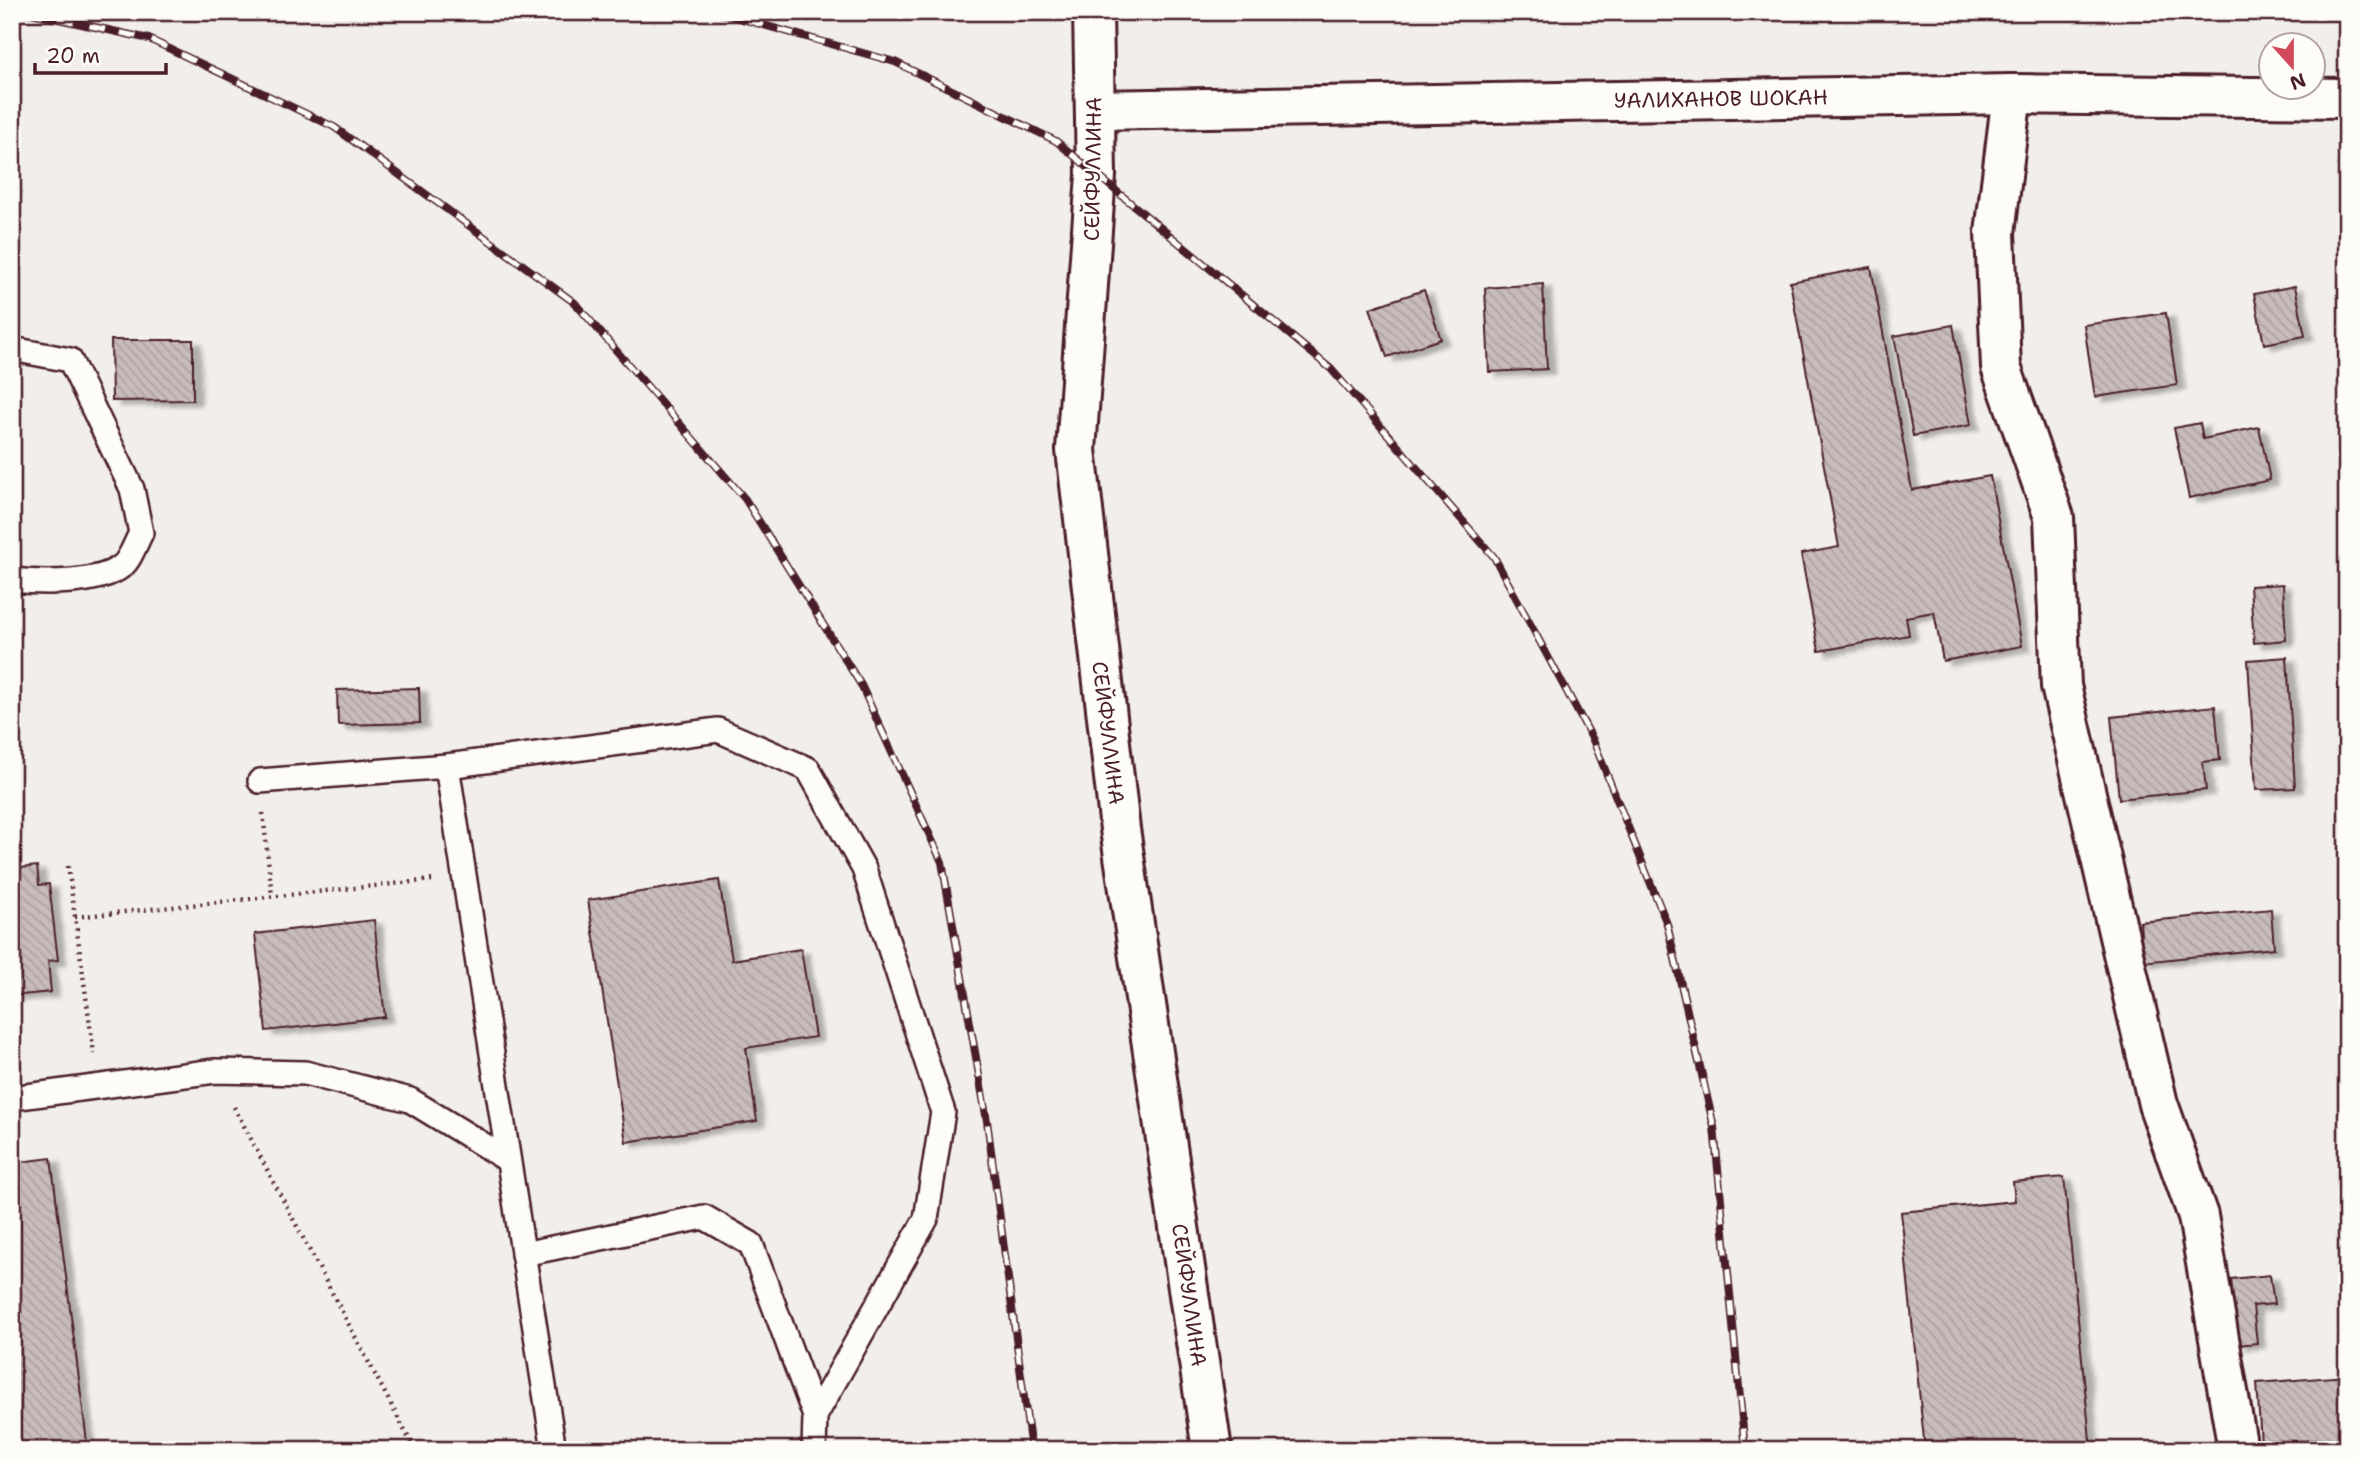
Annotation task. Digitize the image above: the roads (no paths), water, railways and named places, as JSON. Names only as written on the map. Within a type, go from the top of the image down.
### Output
[{"type":"street","name":"СЕЙФУЛЛИНА","points":[[1093,12],[1096,175],[1076,450],[1120,829],[1212,1450]]},
{"type":"street","name":"УАЛИХАНОВ ШОКАН","points":[[1095,110],[2011,94],[2347,98]]},
{"type":"street","points":[[2011,94],[1995,233],[2001,367],[2054,517],[2061,686],[2158,1104],[2198,1216],[2238,1450]]},
{"type":"lane","points":[[12,349],[70,360],[132,489],[141,533],[123,566],[96,577],[39,583],[12,580]]},
{"type":"lane","points":[[260,781],[447,766],[718,730],[808,769],[864,869],[943,1112],[926,1219],[815,1416]]},
{"type":"lane","points":[[447,766],[554,1450]]},
{"type":"lane","points":[[12,1098],[215,1071],[305,1073],[410,1100],[508,1160]]},
{"type":"lane","points":[[523,1254],[704,1217],[751,1244],[815,1416],[814,1450]]},
{"type":"railway","points":[[27,12],[149,39],[334,127],[575,303],[745,499],[861,685],[942,862],[987,1121],[1031,1450]]},
{"type":"railway","points":[[717,12],[895,62],[1056,141],[1331,369],[1494,557],[1593,740],[1667,924],[1714,1127],[1745,1450]]}]
